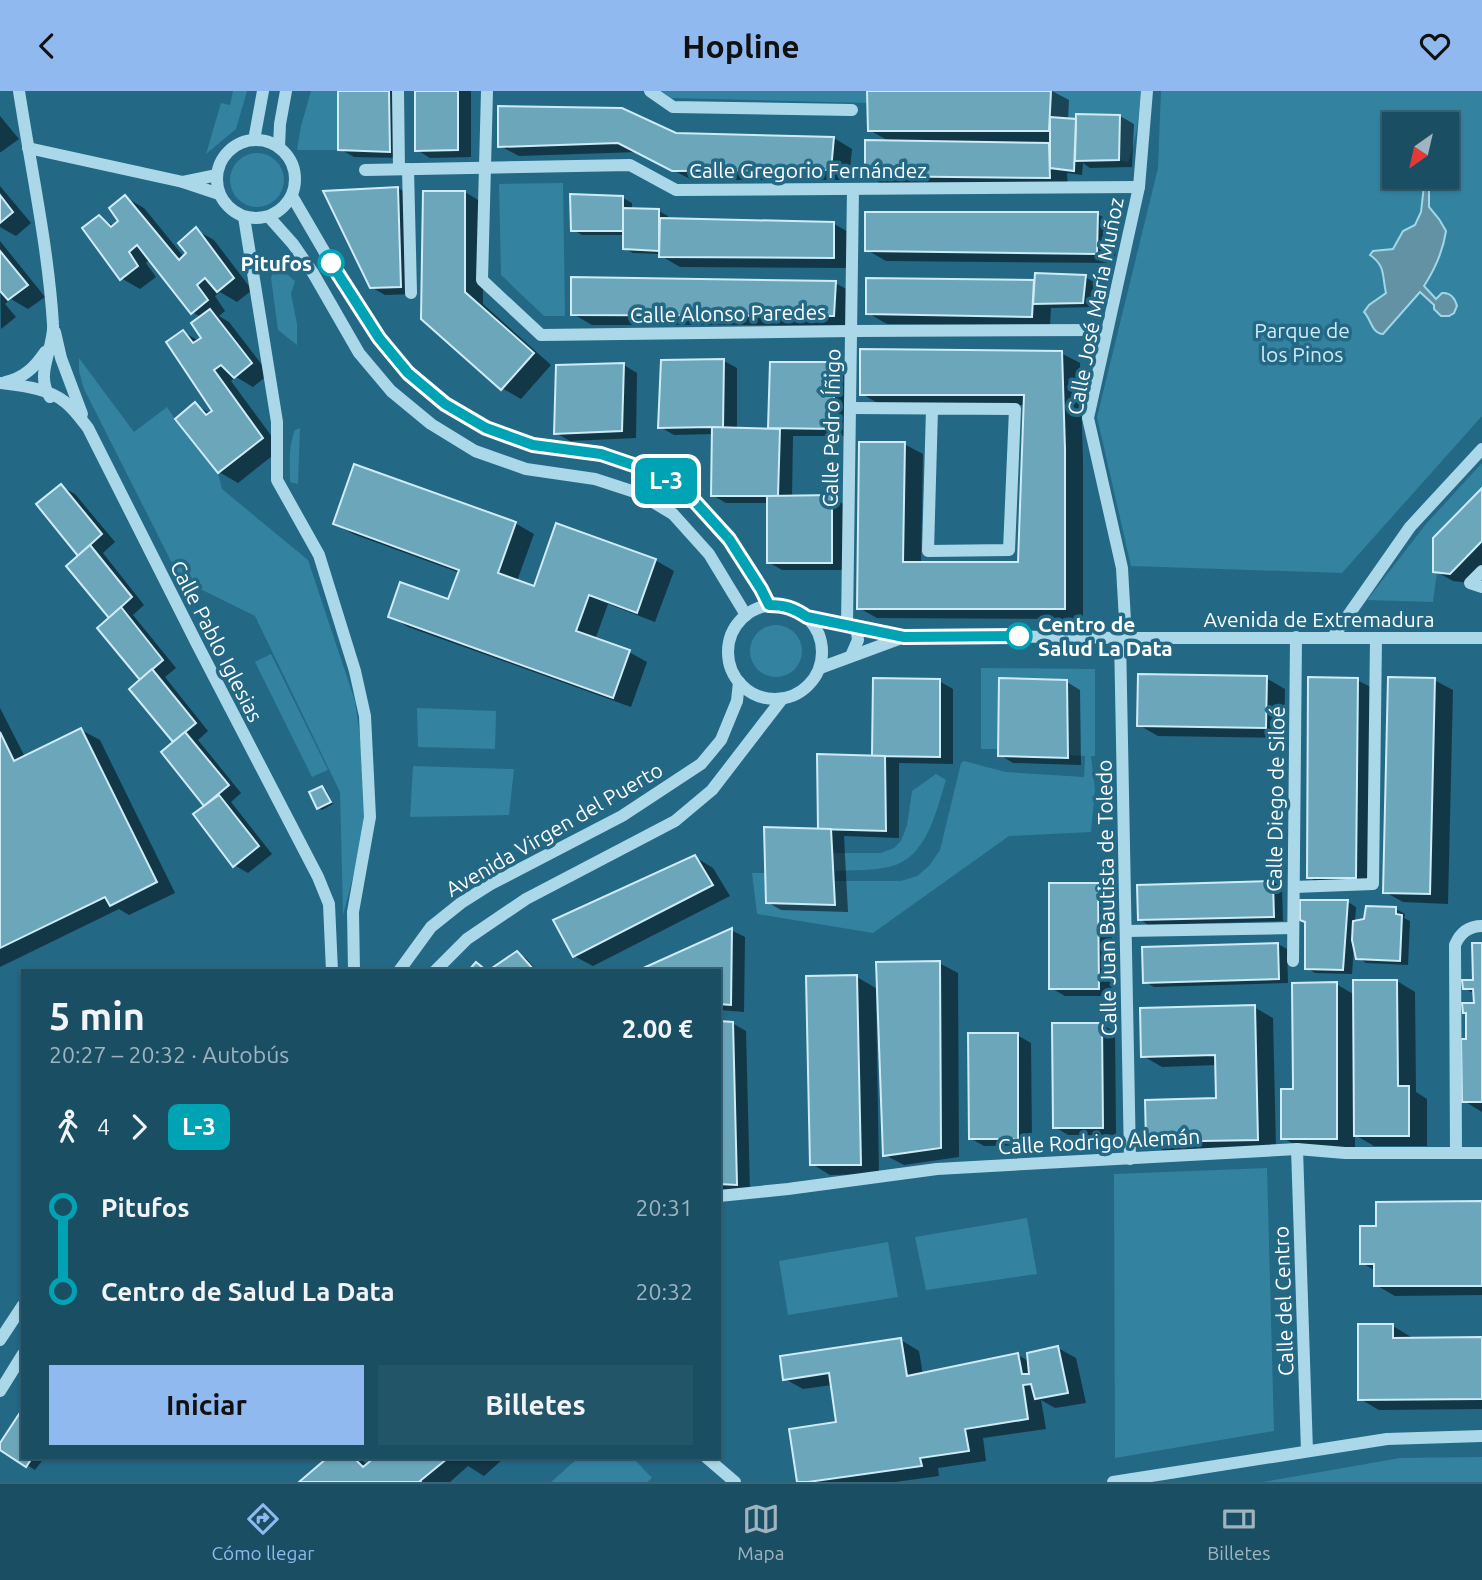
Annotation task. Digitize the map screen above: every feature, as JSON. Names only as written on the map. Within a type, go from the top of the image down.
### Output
[{"type":"street","points":[[19,91],[40,210],[54,328],[62,364],[88,428]]},
{"type":"street","points":[[254,140],[263,91]]},
{"type":"street","points":[[279,147],[286,91]]},
{"type":"street","points":[[397,91],[411,293]]},
{"type":"street","name":"Calle Alonso Paredes","points":[[487,91],[482,280],[541,335],[1107,330]]},
{"type":"street","points":[[650,91],[673,107],[852,110]]},
{"type":"street","name":"Calle José María Muñoz","points":[[1123,638],[1122,568],[1088,418],[1139,187],[1147,91]]},
{"type":"street","points":[[267,141],[279,147],[289,157],[295,169],[296,183],[286,205],[269,217],[256,219],[234,212],[225,204],[216,185],[216,175],[222,159],[230,149],[241,142],[267,141]]},
{"type":"street","points":[[28,148],[183,182],[219,194]]},
{"type":"street","name":"Calle Gregorio Fernández","points":[[365,170],[629,165],[676,190],[1139,187]]},
{"type":"street","points":[[183,182],[216,175]]},
{"type":"street","name":"Calle Pedro Íñigo","points":[[851,656],[858,640],[857,631],[847,625],[853,189]]},
{"type":"street","points":[[292,196],[379,338],[408,373],[445,404],[486,428],[533,445],[601,454],[648,470],[689,495],[729,539],[769,605]]},
{"type":"street","points":[[244,217],[276,422],[277,480],[319,555],[355,671],[365,716],[370,817],[353,912],[354,969]]},
{"type":"street","points":[[269,217],[293,244],[313,273],[359,353],[391,391],[431,424],[475,451],[526,469],[595,479],[638,493],[673,514],[709,554],[746,615]]},
{"type":"street","points":[[0,385],[24,375],[37,364],[47,349],[54,328]]},
{"type":"street","points":[[40,393],[54,328]]},
{"type":"street","points":[[40,393],[52,391],[58,382],[62,364]]},
{"type":"street","name":"Calle Pablo Iglesias","points":[[0,385],[57,396],[68,404],[88,428],[318,877],[329,904],[332,969]]},
{"type":"street","points":[[40,393],[96,445]]},
{"type":"street","points":[[851,408],[1015,409],[1009,549],[928,551],[932,409]]},
{"type":"street","points":[[1332,637],[1410,527],[1482,449]]},
{"type":"street","points":[[1482,571],[1470,583],[1482,587]]},
{"type":"street","points":[[769,605],[795,609],[807,617],[816,628],[823,655],[820,668],[805,689],[782,699],[751,693],[739,682],[731,669],[728,655],[729,640],[736,626],[756,608],[769,605]]},
{"type":"street","points":[[807,617],[904,637]]},
{"type":"street","points":[[820,668],[904,637]]},
{"type":"street","name":"Avenida de Extremadura","points":[[904,637],[1482,638]]},
{"type":"street","name":"Calle Diego de Siloé","points":[[1293,961],[1296,637]]},
{"type":"street","name":"Calle Juan Bautista de Toledo","points":[[1123,638],[1130,1159]]},
{"type":"street","points":[[1294,887],[1373,884],[1376,638]]},
{"type":"street","name":"Avenida Virgen del Puerto","points":[[400,969],[431,927],[461,903],[491,884],[622,816],[701,764],[721,740],[737,701],[739,682]]},
{"type":"street","points":[[437,969],[467,939],[526,899],[676,821],[712,790],[782,699]]},
{"type":"street","points":[[1456,1153],[1455,944],[1463,932],[1482,926]]},
{"type":"street","points":[[1126,930],[1293,928]]},
{"type":"street","name":"Calle Rodrigo Alemán","points":[[721,1196],[937,1169],[1297,1149],[1345,1153],[1482,1153]]},
{"type":"street","name":"Calle del Centro","points":[[1297,1149],[1307,1451]]},
{"type":"street","points":[[0,1340],[21,1308]]},
{"type":"street","points":[[0,1391],[21,1357]]},
{"type":"street","points":[[1113,1482],[1387,1439],[1482,1436]]},
{"type":"street","points":[[708,1459],[735,1482]]},
{"type":"green space","points":[[233,91],[247,91],[236,129],[206,154],[221,103],[230,105]]},
{"type":"green space","points":[[311,91],[338,91],[338,150],[297,150]]},
{"type":"green space","points":[[661,91],[867,91],[867,103],[671,98]]},
{"type":"green space","points":[[1051,91],[1141,91],[1136,136],[1128,162],[1119,160],[1120,115],[1076,114],[1076,119],[1050,117]]},
{"type":"green space","name":"Parque de los Pinos","points":[[1161,91],[1482,91],[1482,416],[1342,573],[1131,566],[1097,417],[1158,168]]},
{"type":"green space","points":[[257,153],[276,161],[284,180],[276,199],[257,207],[238,199],[230,180],[238,161]]},
{"type":"green space","points":[[563,183],[565,316],[544,316],[501,275],[499,184]]},
{"type":"green space","points":[[274,269],[283,271],[295,281],[291,294],[297,324],[297,345],[278,330],[271,278]]},
{"type":"green space","points":[[79,358],[134,432],[167,407],[218,473],[222,489],[308,560],[355,701],[361,745],[364,822],[343,915],[340,792],[255,616],[180,579],[84,389]]},
{"type":"green space","points":[[300,428],[298,484],[290,482],[290,456],[295,430]]},
{"type":"green space","points":[[1482,463],[1482,488],[1437,572],[1433,602],[1367,600],[1426,524]]},
{"type":"green space","points":[[776,625],[786,627],[794,633],[800,641],[800,661],[794,669],[786,675],[776,677],[766,675],[758,669],[752,661],[750,651],[752,641],[758,633],[766,627]]},
{"type":"green space","points":[[271,654],[328,770],[312,777],[255,662]]},
{"type":"green space","points":[[981,668],[1095,669],[1095,756],[1091,756],[1095,790],[1091,832],[1009,836],[873,933],[757,914],[752,873],[765,873],[766,903],[834,905],[834,881],[901,881],[917,876],[929,866],[940,850],[961,763],[964,761],[1006,772],[1084,777],[1085,756],[1068,755],[1067,680],[999,678],[998,749],[981,749]]},
{"type":"green space","points":[[417,708],[496,711],[495,749],[418,747]]},
{"type":"green space","points":[[413,766],[514,769],[509,815],[410,817]]},
{"type":"green space","points":[[936,774],[946,780],[928,833],[912,855],[901,863],[888,867],[833,871],[832,853],[881,853],[894,848],[901,841],[907,825],[912,791]]},
{"type":"green space","points":[[1267,1168],[1274,1431],[1115,1458],[1114,1174]]},
{"type":"green space","points":[[1027,1218],[1037,1274],[926,1290],[915,1237]]},
{"type":"green space","points":[[888,1242],[898,1297],[788,1315],[779,1261]]},
{"type":"green space","points":[[1482,1457],[1482,1482],[1263,1482],[1400,1458]]},
{"type":"green space","points":[[577,1459],[634,1459],[652,1478],[647,1482],[551,1482]]},
{"type":"shaded area","points":[[1424,189],[1429,189],[1429,207],[1446,231],[1438,260],[1424,286],[1436,299],[1442,293],[1450,295],[1457,306],[1454,313],[1441,316],[1420,292],[1383,334],[1379,333],[1364,312],[1386,293],[1381,267],[1370,255],[1373,251],[1393,249],[1403,231],[1415,225],[1421,212]]},
{"type":"building","points":[[338,91],[389,91],[390,152],[338,150]]},
{"type":"building","points":[[415,91],[458,91],[458,150],[415,151]]},
{"type":"building","points":[[867,91],[1051,91],[1049,131],[868,131]]},
{"type":"building","points":[[498,106],[622,108],[676,133],[834,137],[831,170],[672,171],[618,143],[498,147]]},
{"type":"building","points":[[1076,114],[1120,115],[1119,160],[1075,161]]},
{"type":"building","points":[[1050,117],[1076,119],[1074,171],[1050,168]]},
{"type":"building","points":[[865,140],[1049,143],[1050,178],[865,176]]},
{"type":"building","points":[[398,187],[401,287],[370,288],[323,191]]},
{"type":"building","points":[[423,191],[465,191],[465,292],[534,353],[501,390],[421,319]]},
{"type":"building","points":[[570,194],[623,196],[623,231],[571,231]]},
{"type":"building","points":[[0,195],[13,212],[0,223]]},
{"type":"building","points":[[125,195],[179,260],[186,253],[178,243],[196,227],[234,278],[217,292],[205,278],[197,285],[208,300],[191,314],[137,245],[129,252],[138,266],[120,280],[82,228],[99,215],[111,227],[118,221],[109,208]]},
{"type":"building","points":[[623,208],[659,209],[659,251],[623,249]]},
{"type":"building","points":[[865,212],[1098,212],[1097,254],[865,251]]},
{"type":"building","points":[[660,218],[834,222],[834,258],[659,257]]},
{"type":"building","points":[[0,251],[28,285],[8,300],[0,291]]},
{"type":"building","points":[[1035,273],[1086,275],[1083,303],[1033,304]]},
{"type":"building","points":[[571,277],[836,281],[834,316],[571,315]]},
{"type":"building","points":[[866,278],[1034,280],[1032,317],[866,314]]},
{"type":"building","points":[[210,309],[252,363],[234,378],[221,365],[214,370],[263,438],[218,473],[175,419],[195,402],[206,415],[212,411],[166,342],[183,330],[193,343],[201,338],[191,323]]},
{"type":"building","points":[[860,349],[1062,351],[1065,609],[857,609],[859,442],[905,442],[903,562],[1018,562],[1024,395],[860,395]]},
{"type":"building","points":[[724,359],[723,428],[658,428],[661,360]]},
{"type":"building","points":[[770,362],[834,362],[834,429],[768,428]]},
{"type":"building","points":[[624,363],[622,431],[554,434],[556,365]]},
{"type":"building","points":[[712,427],[780,429],[778,496],[711,496]]},
{"type":"building","points":[[354,464],[516,522],[498,573],[534,586],[556,523],[656,559],[637,613],[589,595],[576,631],[630,650],[613,698],[388,617],[400,582],[448,599],[459,570],[333,524]]},
{"type":"building","points":[[61,484],[102,534],[78,556],[36,504]]},
{"type":"building","points":[[1482,488],[1482,541],[1450,574],[1433,572],[1433,538]]},
{"type":"building","points":[[832,495],[832,563],[767,563],[767,496]]},
{"type":"building","points":[[90,545],[132,597],[109,618],[66,566]]},
{"type":"building","points":[[121,607],[163,660],[140,680],[97,628]]},
{"type":"building","points":[[152,669],[196,723],[173,742],[129,689]]},
{"type":"building","points":[[1138,674],[1267,676],[1266,728],[1137,726]]},
{"type":"building","points":[[1308,677],[1358,678],[1356,878],[1307,878]]},
{"type":"building","points":[[1388,677],[1435,678],[1430,894],[1383,893]]},
{"type":"building","points":[[873,678],[940,679],[940,757],[872,756]]},
{"type":"building","points":[[999,678],[1067,680],[1068,758],[998,756]]},
{"type":"building","points":[[81,728],[157,882],[110,906],[105,897],[0,948],[0,732],[14,761]]},
{"type":"building","points":[[185,732],[229,785],[204,806],[161,752]]},
{"type":"building","points":[[817,754],[885,756],[886,831],[818,829]]},
{"type":"building","points":[[322,786],[331,802],[317,809],[309,792]]},
{"type":"building","points":[[219,795],[259,846],[233,867],[193,814]]},
{"type":"building","points":[[764,827],[831,829],[835,905],[766,903]]},
{"type":"building","points":[[695,855],[713,885],[573,957],[553,920]]},
{"type":"building","points":[[1273,881],[1274,917],[1138,920],[1137,885]]},
{"type":"building","points":[[1049,883],[1098,883],[1099,989],[1049,989]]},
{"type":"building","points":[[1300,900],[1348,900],[1343,970],[1305,969],[1305,922],[1300,920]]},
{"type":"building","points":[[1366,906],[1396,907],[1396,914],[1402,915],[1400,961],[1356,959],[1352,940],[1353,921],[1364,919]]},
{"type":"building","points":[[732,928],[731,1005],[721,1004],[721,969],[641,969]]},
{"type":"building","points":[[1278,943],[1279,979],[1143,983],[1142,947]]},
{"type":"building","points":[[1472,943],[1482,943],[1482,1102],[1462,1102],[1461,1039],[1466,1039],[1466,1013],[1463,1013],[1462,1003],[1474,1003],[1473,989],[1463,989],[1462,980],[1473,980]]},
{"type":"building","points":[[517,951],[533,969],[493,969]]},
{"type":"building","points":[[940,961],[941,1148],[883,1156],[876,962]]},
{"type":"building","points":[[476,962],[485,969],[470,969]]},
{"type":"building","points":[[857,975],[861,1165],[810,1165],[806,976]]},
{"type":"building","points":[[1353,980],[1397,980],[1398,1086],[1409,1086],[1409,1136],[1354,1136]]},
{"type":"building","points":[[1337,982],[1337,1139],[1281,1139],[1281,1089],[1293,1089],[1292,983]]},
{"type":"building","points":[[1255,1005],[1258,1140],[1146,1142],[1145,1100],[1216,1098],[1215,1055],[1141,1057],[1140,1008]]},
{"type":"building","points":[[721,1021],[733,1022],[737,1185],[721,1184]]},
{"type":"building","points":[[1052,1023],[1102,1023],[1103,1128],[1053,1128]]},
{"type":"building","points":[[968,1033],[1018,1033],[1018,1139],[969,1139]]},
{"type":"building","points":[[1482,1201],[1482,1286],[1374,1286],[1374,1264],[1360,1264],[1360,1226],[1376,1226],[1376,1202]]},
{"type":"building","points":[[1358,1324],[1393,1324],[1393,1338],[1482,1337],[1482,1399],[1358,1400]]},
{"type":"building","points":[[901,1338],[907,1376],[1018,1353],[1022,1374],[1029,1374],[1027,1353],[1058,1346],[1068,1393],[1035,1399],[1031,1384],[1023,1385],[1028,1419],[965,1429],[969,1451],[920,1458],[922,1466],[797,1482],[789,1429],[836,1422],[829,1373],[783,1380],[780,1356]]},
{"type":"building","points":[[21,1411],[21,1459],[31,1459],[26,1467],[0,1450],[0,1443]]},
{"type":"building","points":[[326,1459],[355,1459],[363,1467],[373,1459],[447,1459],[421,1482],[299,1482]]},
{"type":"bus line","name":"L-3","points":[[331,263],[379,338],[408,373],[445,404],[486,428],[533,445],[601,454],[648,470],[689,495],[729,539],[769,605],[782,605],[807,617],[904,637],[1019,636]]},
{"type":"place","name":"Pitufos","points":[[331,263]]},
{"type":"place","name":"Centro de Salud La Data","points":[[1019,636]]}]
